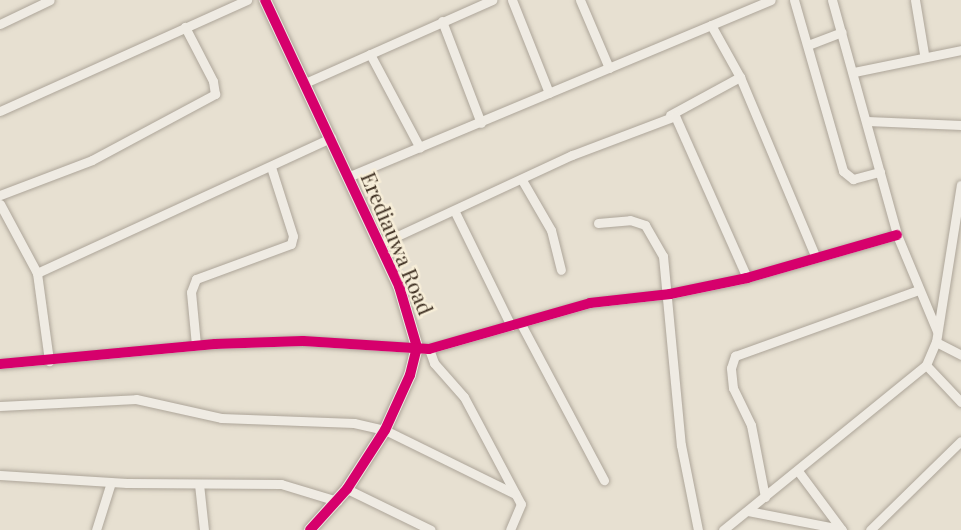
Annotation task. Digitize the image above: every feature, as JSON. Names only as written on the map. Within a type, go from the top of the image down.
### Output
[{"type":"street","points":[[0,24],[50,0]]},
{"type":"street","points":[[0,111],[247,0]]},
{"type":"street","points":[[305,83],[492,0]]},
{"type":"street","points":[[512,0],[550,93]]},
{"type":"street","points":[[580,0],[609,68]]},
{"type":"street","points":[[350,176],[771,0]]},
{"type":"street","points":[[794,0],[843,171],[853,179],[880,172]]},
{"type":"street","points":[[832,0],[897,235],[937,337],[961,355]]},
{"type":"street","points":[[915,0],[924,54]]},
{"type":"street","name":"Erediauwa Road","points":[[268,1],[350,176],[423,348],[385,430],[347,489],[310,530]]},
{"type":"street","points":[[442,21],[481,123]]},
{"type":"street","points":[[711,24],[740,77],[816,256]]},
{"type":"street","points":[[0,195],[43,183],[92,160],[215,94],[213,81],[185,27]]},
{"type":"street","points":[[808,45],[842,32]]},
{"type":"street","points":[[853,72],[924,54],[961,50]]},
{"type":"street","points":[[370,54],[420,148]]},
{"type":"street","points":[[380,244],[670,115],[740,77]]},
{"type":"street","points":[[670,115],[680,120],[747,278]]},
{"type":"street","points":[[867,121],[961,125]]},
{"type":"street","points":[[37,273],[331,138]]},
{"type":"street","points":[[196,345],[191,292],[196,279],[290,244],[293,236],[271,167]]},
{"type":"street","points":[[522,180],[551,230],[561,270]]},
{"type":"street","points":[[723,530],[736,526],[748,511],[926,365],[937,337],[961,190]]},
{"type":"street","points":[[0,204],[37,273],[49,361]]},
{"type":"street","points":[[455,212],[604,480]]},
{"type":"street","points":[[598,223],[631,220],[653,232],[663,256],[670,294],[681,445],[698,530]]},
{"type":"street","points":[[0,364],[196,345],[303,341],[423,348],[590,303],[670,294],[747,278],[816,256],[897,235]]},
{"type":"street","points":[[765,497],[751,425],[733,388],[731,368],[735,356],[918,290]]},
{"type":"street","points":[[423,348],[464,397],[515,494],[521,512],[510,530]]},
{"type":"street","points":[[926,365],[961,402]]},
{"type":"street","points":[[0,406],[136,400],[221,418],[330,419],[385,430],[515,494]]},
{"type":"street","points":[[870,530],[961,441]]},
{"type":"street","points":[[798,471],[842,529]]},
{"type":"street","points":[[0,475],[111,482],[299,486],[337,501]]},
{"type":"street","points":[[96,530],[111,482]]},
{"type":"street","points":[[199,484],[204,530]]},
{"type":"street","points":[[347,489],[431,530]]},
{"type":"street","points":[[748,511],[842,529]]},
{"type":"cycle path","points":[[265,0],[399,286],[417,347],[410,375],[385,430],[347,489],[310,530]]},
{"type":"cycle path","points":[[0,364],[215,344],[303,341],[429,349],[590,303],[670,294],[747,278],[897,235]]}]
